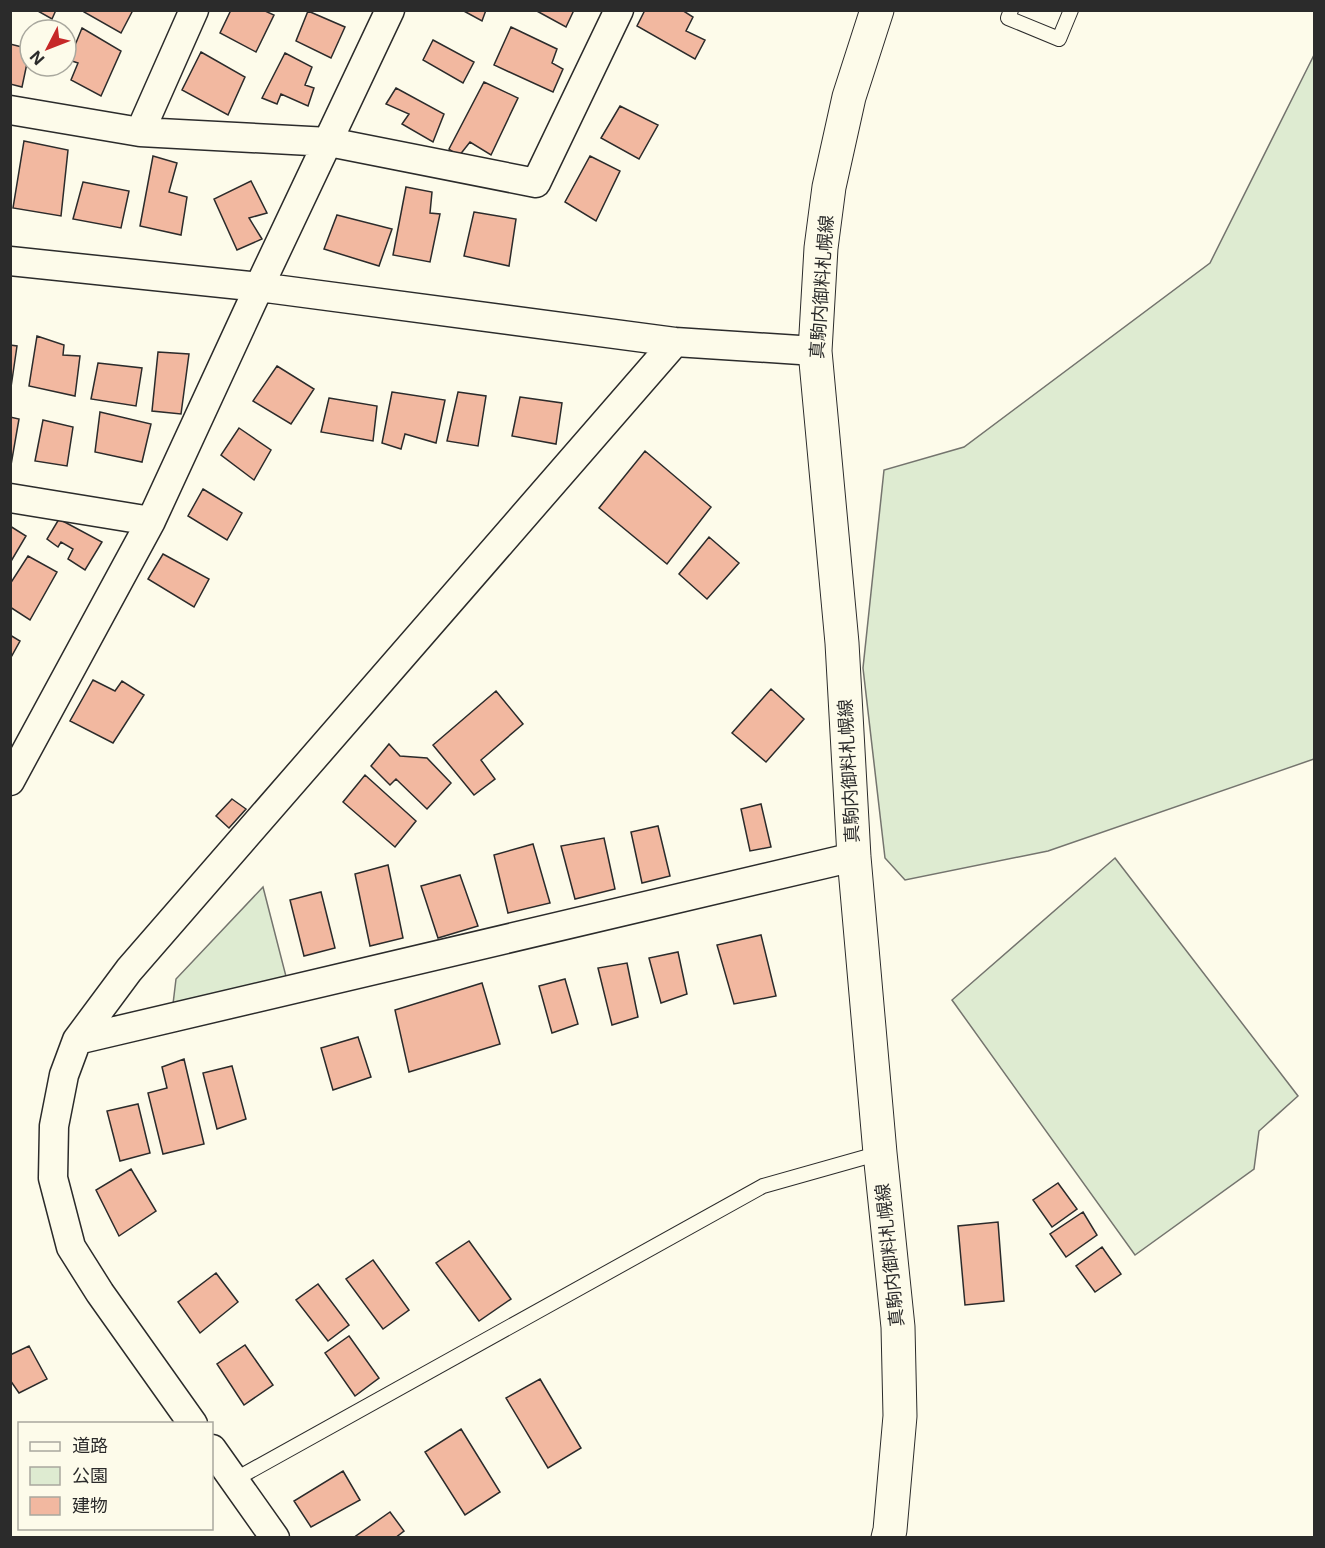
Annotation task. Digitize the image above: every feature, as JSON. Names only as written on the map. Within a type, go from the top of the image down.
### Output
[{"type":"main road","name":"真駒内御料札幌線","points":[[878,10],[849,96],[830,187],[821,248],[815,351],[842,643],[854,857],[898,1327],[900,1405],[888,1538]]},
{"type":"street","points":[[140,132],[194,10]]},
{"type":"street","points":[[10,781],[151,521],[390,10]]},
{"type":"street","points":[[10,110],[140,132],[329,142],[536,183],[619,10]]},
{"type":"street","points":[[10,261],[259,287],[675,342],[815,351]]},
{"type":"street","points":[[192,1422],[100,1293],[71,1247],[53,1178],[54,1126],[64,1075],[77,1040],[129,970],[675,342]]},
{"type":"street","points":[[10,498],[151,521]]},
{"type":"street","points":[[77,1040],[854,857]]},
{"type":"street","points":[[213,1450],[275,1538]]},
{"type":"lane","points":[[1011,10],[1008,18],[1059,39],[1071,10]]},
{"type":"lane","points":[[234,1480],[763,1186],[880,1153]]},
{"type":"green space","points":[[1314,55],[1314,759],[1048,851],[905,880],[885,858],[863,668],[884,470],[964,447],[1210,263]]},
{"type":"green space","points":[[1115,858],[1298,1096],[1259,1131],[1254,1169],[1135,1255],[952,1000]]},
{"type":"green space","points":[[263,887],[289,988],[173,1004],[176,979]]},
{"type":"building","points":[[36,10],[56,10],[52,18]]},
{"type":"building","points":[[85,10],[133,10],[121,33],[84,12]]},
{"type":"building","points":[[231,10],[263,10],[274,15],[256,52],[220,33]]},
{"type":"building","points":[[462,10],[486,10],[482,21]]},
{"type":"building","points":[[535,10],[574,10],[566,27]]},
{"type":"building","points":[[645,10],[682,10],[693,17],[686,31],[705,40],[695,59],[637,26]]},
{"type":"building","points":[[308,11],[345,27],[331,58],[296,41]]},
{"type":"building","points":[[511,27],[557,49],[552,63],[563,69],[553,92],[494,65]]},
{"type":"building","points":[[82,28],[121,51],[101,96],[71,80],[78,78],[78,38]]},
{"type":"building","points":[[433,40],[474,62],[463,83],[423,60]]},
{"type":"building","points":[[10,44],[18,46],[18,78],[24,78],[22,87],[10,84]]},
{"type":"building","points":[[201,52],[245,77],[228,115],[182,90]]},
{"type":"building","points":[[285,53],[312,67],[305,85],[314,88],[308,106],[281,94],[277,104],[262,98]]},
{"type":"building","points":[[484,82],[518,98],[491,155],[470,142],[459,156],[449,149]]},
{"type":"building","points":[[396,88],[444,114],[433,142],[402,124],[409,114],[386,104]]},
{"type":"building","points":[[620,106],[658,125],[639,159],[601,138]]},
{"type":"building","points":[[24,141],[68,150],[61,216],[13,208]]},
{"type":"building","points":[[153,156],[177,163],[169,192],[187,197],[181,235],[140,226]]},
{"type":"building","points":[[590,156],[620,171],[596,221],[565,202]]},
{"type":"building","points":[[251,181],[267,213],[249,218],[262,239],[237,250],[214,199]]},
{"type":"building","points":[[83,182],[129,191],[121,228],[73,219]]},
{"type":"building","points":[[406,187],[432,192],[430,213],[440,214],[430,262],[393,255]]},
{"type":"building","points":[[474,212],[516,219],[509,266],[464,256]]},
{"type":"building","points":[[337,215],[392,229],[379,266],[324,249]]},
{"type":"building","points":[[37,336],[64,345],[63,355],[80,356],[75,396],[29,386]]},
{"type":"building","points":[[10,345],[17,346],[11,387],[10,387]]},
{"type":"building","points":[[158,352],[189,354],[181,414],[152,411]]},
{"type":"building","points":[[98,363],[142,368],[136,406],[91,399]]},
{"type":"building","points":[[277,366],[314,389],[291,424],[253,401]]},
{"type":"building","points":[[392,392],[445,400],[436,443],[405,434],[401,449],[382,443]]},
{"type":"building","points":[[458,392],[486,396],[478,446],[447,441]]},
{"type":"building","points":[[520,397],[562,403],[556,444],[512,436]]},
{"type":"building","points":[[329,398],[377,406],[373,441],[321,432]]},
{"type":"building","points":[[100,412],[151,424],[142,462],[95,452]]},
{"type":"building","points":[[10,417],[19,419],[11,465],[10,465]]},
{"type":"building","points":[[43,420],[73,427],[67,466],[35,461]]},
{"type":"building","points":[[239,428],[271,450],[254,480],[221,455]]},
{"type":"building","points":[[645,451],[711,507],[667,564],[599,508]]},
{"type":"building","points":[[203,489],[242,513],[227,540],[188,516]]},
{"type":"building","points":[[59,519],[102,542],[85,570],[68,559],[73,549],[61,542],[58,547],[47,539]]},
{"type":"building","points":[[10,526],[26,536],[10,563]]},
{"type":"building","points":[[709,537],[739,563],[707,599],[679,574]]},
{"type":"building","points":[[163,554],[209,579],[194,607],[148,579]]},
{"type":"building","points":[[28,556],[57,572],[30,620],[10,607],[10,584]]},
{"type":"building","points":[[10,635],[20,641],[10,659]]},
{"type":"building","points":[[93,680],[115,691],[122,681],[144,695],[113,743],[70,721]]},
{"type":"building","points":[[771,689],[804,719],[766,762],[732,733]]},
{"type":"building","points":[[496,691],[523,724],[481,760],[495,779],[474,795],[433,745]]},
{"type":"building","points":[[389,744],[400,756],[427,758],[451,783],[427,809],[396,779],[390,785],[371,766]]},
{"type":"building","points":[[365,775],[416,821],[395,847],[343,802]]},
{"type":"building","points":[[232,799],[246,809],[229,828],[216,816]]},
{"type":"building","points":[[761,804],[771,847],[750,851],[741,809]]},
{"type":"building","points":[[658,826],[670,876],[642,883],[631,832]]},
{"type":"building","points":[[604,838],[615,889],[575,899],[561,846]]},
{"type":"building","points":[[533,844],[550,903],[508,913],[494,855]]},
{"type":"building","points":[[388,865],[403,938],[370,946],[355,874]]},
{"type":"building","points":[[460,875],[478,926],[438,938],[421,886]]},
{"type":"building","points":[[321,892],[335,948],[304,956],[290,900]]},
{"type":"building","points":[[761,935],[776,996],[734,1004],[717,945]]},
{"type":"building","points":[[678,952],[687,994],[661,1003],[649,958]]},
{"type":"building","points":[[627,963],[638,1017],[612,1025],[598,968]]},
{"type":"building","points":[[565,979],[578,1024],[552,1033],[539,986]]},
{"type":"building","points":[[482,983],[500,1044],[409,1072],[395,1010]]},
{"type":"building","points":[[358,1037],[371,1077],[333,1090],[321,1048]]},
{"type":"building","points":[[184,1059],[204,1144],[163,1154],[148,1093],[167,1088],[162,1067]]},
{"type":"building","points":[[232,1066],[246,1119],[217,1129],[203,1073]]},
{"type":"building","points":[[138,1104],[150,1153],[120,1161],[107,1111]]},
{"type":"building","points":[[131,1169],[156,1211],[119,1236],[96,1190]]},
{"type":"building","points":[[1058,1183],[1077,1209],[1052,1227],[1033,1200]]},
{"type":"building","points":[[1083,1212],[1097,1235],[1066,1257],[1050,1234]]},
{"type":"building","points":[[998,1222],[1004,1301],[965,1305],[958,1226]]},
{"type":"building","points":[[469,1241],[511,1299],[479,1321],[436,1263]]},
{"type":"building","points":[[1102,1247],[1121,1274],[1095,1292],[1076,1266]]},
{"type":"building","points":[[373,1260],[409,1310],[383,1329],[346,1279]]},
{"type":"building","points":[[216,1273],[238,1302],[200,1333],[178,1302]]},
{"type":"building","points":[[318,1284],[349,1325],[328,1341],[296,1300]]},
{"type":"building","points":[[349,1336],[379,1378],[355,1396],[325,1353]]},
{"type":"building","points":[[245,1345],[273,1385],[244,1405],[217,1364]]},
{"type":"building","points":[[29,1346],[47,1379],[19,1393],[10,1380],[10,1355]]},
{"type":"building","points":[[540,1379],[581,1448],[548,1468],[506,1398]]},
{"type":"building","points":[[461,1429],[500,1492],[465,1515],[425,1452]]},
{"type":"building","points":[[343,1471],[360,1500],[311,1527],[294,1501]]},
{"type":"building","points":[[390,1512],[404,1531],[395,1538],[353,1538]]}]
